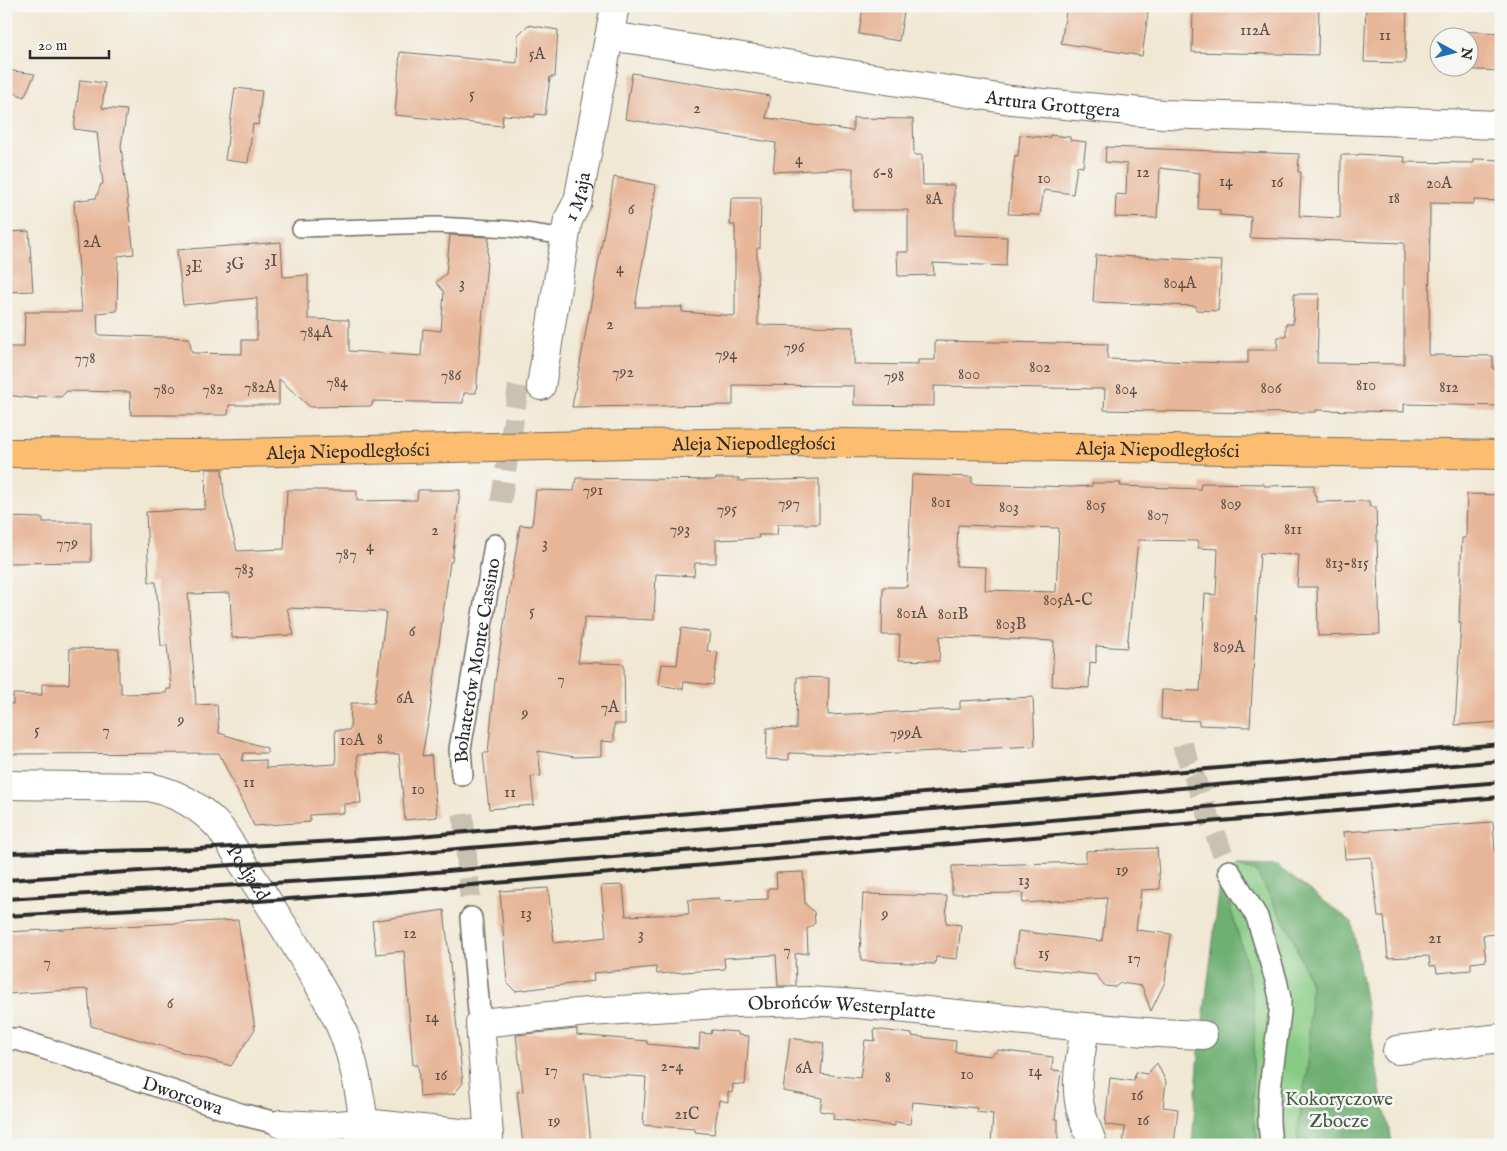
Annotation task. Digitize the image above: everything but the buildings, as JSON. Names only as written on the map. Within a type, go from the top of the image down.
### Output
[{"type":"main road","name":"Aleja Niepodległości","points":[[6,453],[192,454],[792,442],[1501,455]]},
{"type":"street","name":"1 Maja","points":[[541,386],[568,220],[578,201],[615,6]]},
{"type":"street","name":"Artura Grottgera","points":[[609,37],[639,40],[1011,100],[1163,114],[1501,125]]},
{"type":"street","name":"Bohaterów Monte Cassino","points":[[462,775],[460,749],[495,545]]},
{"type":"street","name":"Podjazd","points":[[6,785],[149,787],[165,790],[191,803],[211,818],[220,828],[284,926],[340,1024],[352,1060],[364,1134]]},
{"type":"street","points":[[1229,871],[1257,917],[1280,998],[1270,1111],[1269,1132],[1272,1145]]},
{"type":"street","points":[[471,918],[490,1140]]},
{"type":"street","name":"Obrońców Westerplatte","points":[[480,1023],[588,1012],[735,1003],[808,1001],[867,1005],[1158,1034],[1203,1035]]},
{"type":"street","points":[[1085,1027],[1078,1084],[1079,1101],[1093,1145]]},
{"type":"street","points":[[1397,1050],[1501,1038]]},
{"type":"street","name":"Dworcowa","points":[[6,1039],[17,1039],[240,1114],[281,1124],[322,1126],[364,1134],[490,1140]]},
{"type":"lane","points":[[300,229],[436,225],[511,229],[566,237]]},
{"type":"green space","points":[[1238,865],[1256,871],[1292,936],[1311,985],[1308,1064],[1297,1133],[1299,1145],[1260,1145],[1256,1131],[1252,1098],[1255,1026],[1252,994],[1241,944],[1221,877]]},
{"type":"green space","name":"Kokoryczowe Zbocze","points":[[1238,865],[1277,866],[1352,922],[1382,1100],[1393,1145],[1299,1145],[1297,1133],[1308,1064],[1311,985],[1292,936],[1256,871]]},
{"type":"green space","points":[[1221,877],[1241,944],[1252,994],[1255,1026],[1252,1098],[1253,1115],[1260,1145],[1192,1145],[1199,1052]]},
{"type":"tunnel","points":[[501,502],[519,383]]},
{"type":"tunnel","points":[[1182,744],[1229,871]]},
{"type":"tunnel","points":[[463,814],[470,897]]},
{"type":"railway","points":[[6,853],[197,849],[407,837],[1501,744]]},
{"type":"railway","points":[[6,880],[398,854],[1501,761]]},
{"type":"railway","points":[[6,899],[388,876],[1501,782]]},
{"type":"railway","points":[[6,916],[389,892],[1501,797]]}]
